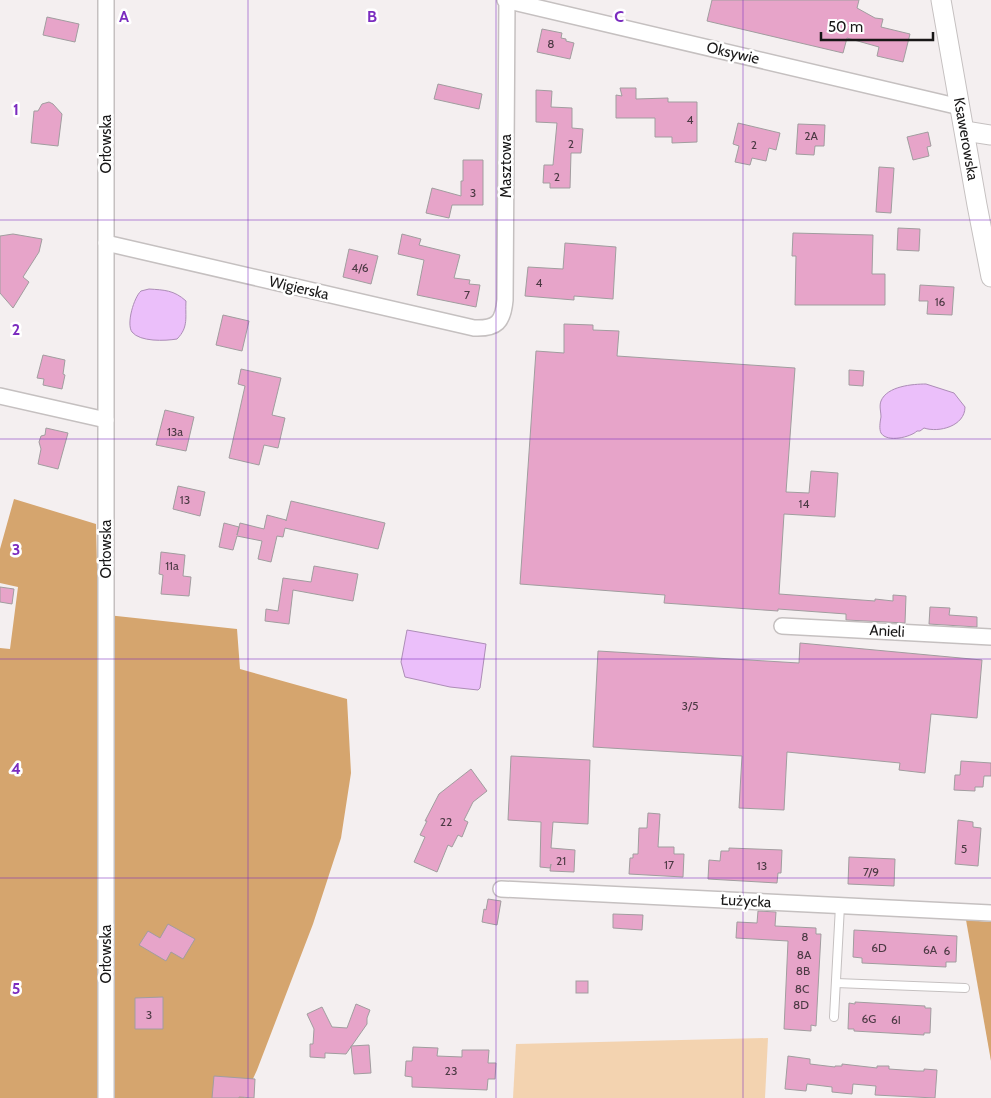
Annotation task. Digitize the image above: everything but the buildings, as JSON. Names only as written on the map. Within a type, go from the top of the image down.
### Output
[{"type":"street","name":"Orłowska","points":[[106,0],[106,1098]]},
{"type":"street","name":"Oksywie","points":[[506,0],[960,106]]},
{"type":"street","name":"Masztowa","points":[[492,327],[503,315],[505,300],[506,0]]},
{"type":"street","name":"Ksawerowska","points":[[941,0],[991,277]]},
{"type":"street","points":[[965,130],[991,135]]},
{"type":"street","name":"Wigierska","points":[[106,242],[474,328],[492,327]]},
{"type":"street","points":[[0,396],[106,420]]},
{"type":"street","name":"Anieli","points":[[782,626],[991,637]]},
{"type":"street","name":"Łużycka","points":[[501,889],[991,913]]},
{"type":"lane","points":[[834,1017],[840,906]]},
{"type":"lane","points":[[836,983],[965,988]]},
{"type":"shaded area","points":[[149,289],[164,290],[182,297],[186,301],[185,326],[177,339],[147,339],[141,338],[132,332],[130,317],[133,304],[141,291]]},
{"type":"shaded area","points":[[926,384],[954,393],[965,407],[961,419],[944,429],[924,428],[899,438],[884,436],[881,433],[880,427],[880,405],[884,396],[894,389],[901,387]]},
{"type":"shaded area","points":[[14,499],[96,524],[98,614],[237,629],[240,669],[347,699],[351,773],[341,838],[313,924],[257,1070],[244,1098],[0,1098],[0,648],[10,649],[18,587],[0,583],[0,549]]},
{"type":"shaded area","points":[[407,630],[486,644],[480,688],[478,690],[450,687],[405,677],[401,662]]},
{"type":"shaded area","points":[[966,920],[991,922],[991,1061]]},
{"type":"shaded area","points":[[768,1038],[765,1098],[513,1098],[516,1044]]}]
